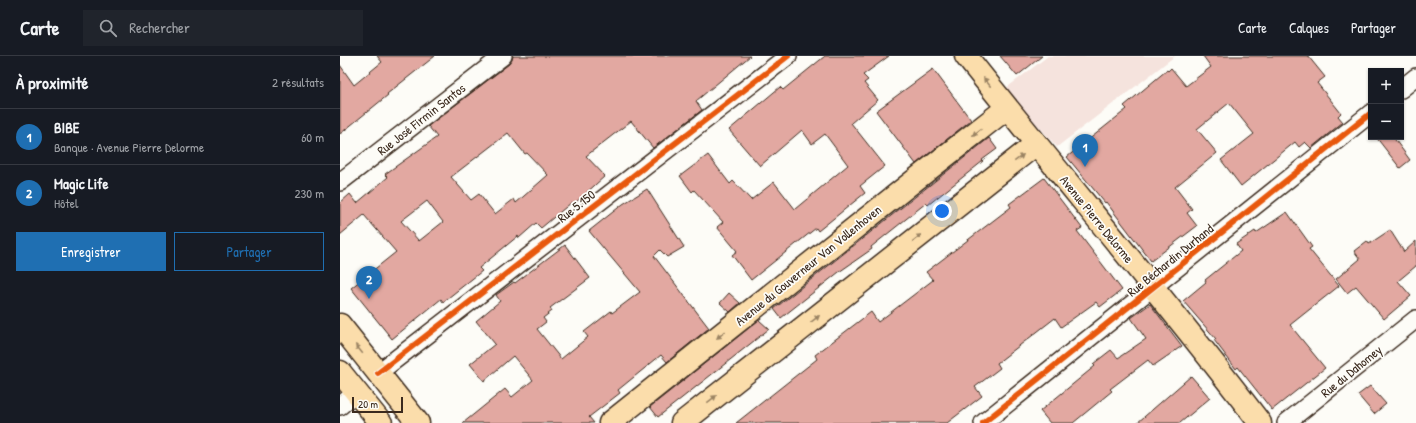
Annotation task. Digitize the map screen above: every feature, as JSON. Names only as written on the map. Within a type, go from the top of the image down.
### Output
[{"type":"main road","name":"Avenue Pierre Delorme","points":[[966,56],[1217,366],[1260,423]]},
{"type":"main road","name":"Avenue du Gouverneur Van Vollenhoven","points":[[610,423],[1007,108]]},
{"type":"main road","points":[[682,423],[1036,144]]},
{"type":"main road","points":[[340,325],[418,423]]},
{"type":"main road","points":[[340,372],[348,399],[381,423]]},
{"type":"street","name":"Rue José Firmin Santos","points":[[340,182],[503,56]]},
{"type":"street","name":"Rue 5.150","points":[[378,373],[788,56]]},
{"type":"street","points":[[1404,87],[1416,77]]},
{"type":"street","name":"Rue Béchardin Durhand","points":[[982,423],[1368,115]]},
{"type":"street","name":"Rue du Dahomey","points":[[1286,423],[1416,319]]},
{"type":"shaded area","points":[[1048,56],[1175,56],[1057,147],[1005,89]]},
{"type":"building","points":[[377,56],[435,56],[340,134],[340,65],[354,85],[382,62]]},
{"type":"building","points":[[513,56],[750,56],[696,101],[702,110],[653,148],[631,121],[586,156],[605,176],[574,204],[572,202],[541,228],[536,223],[519,238],[518,236],[479,268],[482,271],[443,302],[441,299],[392,339],[351,288],[396,252],[364,215],[340,235],[340,203],[350,194],[357,203],[388,177],[385,174],[437,137],[428,126],[509,64]],"holes":[[[508,133],[525,154],[527,153],[548,175],[516,203],[514,199],[495,214],[479,194],[471,200],[451,177]],[[427,201],[443,222],[419,241],[401,221]]]},
{"type":"building","points":[[825,56],[889,56],[863,75],[868,80],[864,83],[878,100],[851,123],[885,166],[860,186],[865,193],[818,231],[816,228],[751,280],[732,255],[737,251],[717,227],[723,222],[694,190],[692,192],[680,176],[708,155],[730,184],[733,181],[751,200],[774,182],[795,209],[848,165],[825,134],[812,144],[802,130],[760,166],[729,130],[780,87],[783,90]]},
{"type":"building","points":[[1000,56],[1042,56],[1017,76]]},
{"type":"building","points":[[1203,56],[1308,56],[1325,77],[1317,83],[1341,113],[1338,116],[1343,122],[1311,148],[1305,142],[1299,147],[1295,142],[1241,186],[1221,160],[1254,134],[1229,103],[1197,129],[1217,153],[1175,187],[1192,209],[1187,213],[1197,226],[1151,261],[1106,202],[1105,203],[1067,157],[1127,109],[1124,106],[1167,70],[1168,71],[1171,68],[1186,86],[1211,67]]},
{"type":"building","points":[[933,69],[971,120],[916,164],[876,111]]},
{"type":"building","points":[[989,138],[997,149],[928,205],[926,203],[871,247],[872,249],[839,272],[781,318],[774,309]]},
{"type":"building","points":[[1378,140],[1395,140],[1410,160],[1400,168]]},
{"type":"building","points":[[1044,178],[1082,228],[1077,231],[1122,290],[1100,307],[1096,302],[1061,327],[1055,318],[997,363],[1000,368],[975,387],[982,396],[947,423],[736,423],[817,359],[815,355],[871,312],[878,322],[933,280],[926,272],[1011,207],[1009,204]]},
{"type":"building","points":[[647,189],[684,247],[667,257],[660,250],[654,256],[709,328],[667,362],[661,355],[618,390],[620,393],[589,417],[594,423],[463,423],[505,389],[512,397],[533,380],[513,356],[484,381],[470,364],[495,344],[476,321],[500,301],[496,295],[514,282],[515,283],[565,245],[590,278],[550,308],[552,311],[543,318],[546,322],[537,329],[561,359],[588,337],[584,332],[611,311],[612,313],[640,292],[589,231],[623,204]]},
{"type":"building","points":[[1287,212],[1312,247],[1309,249],[1339,286],[1290,325],[1325,368],[1272,410],[1238,367],[1236,369],[1214,340],[1216,339],[1183,301],[1206,282],[1205,280],[1241,251],[1236,244],[1255,231],[1256,233]]},
{"type":"building","points":[[1390,230],[1404,252],[1416,241],[1416,266],[1398,281],[1411,296],[1384,319],[1356,286],[1347,293],[1336,279],[1360,259],[1354,251],[1367,241],[1369,244]]},
{"type":"building","points":[[729,293],[740,303],[730,312],[720,303]]},
{"type":"building","points":[[1150,304],[1182,346],[1153,366],[1148,360],[1110,389],[1112,391],[1073,423],[1050,423],[1040,411],[1095,366],[1093,364],[1111,350],[1118,358],[1146,339],[1131,318]]},
{"type":"building","points":[[759,320],[769,329],[658,417],[650,407]]},
{"type":"building","points":[[1191,376],[1210,398],[1180,423],[1137,423]]},
{"type":"building","points":[[1370,386],[1386,404],[1374,414],[1358,395]]},
{"type":"cycle path","points":[[378,373],[788,56]]},
{"type":"cycle path","points":[[983,423],[1368,115]]},
{"type":"place","name":"BIBE","points":[[1085,167]]},
{"type":"place","name":"Magic Life","points":[[369,299]]}]
